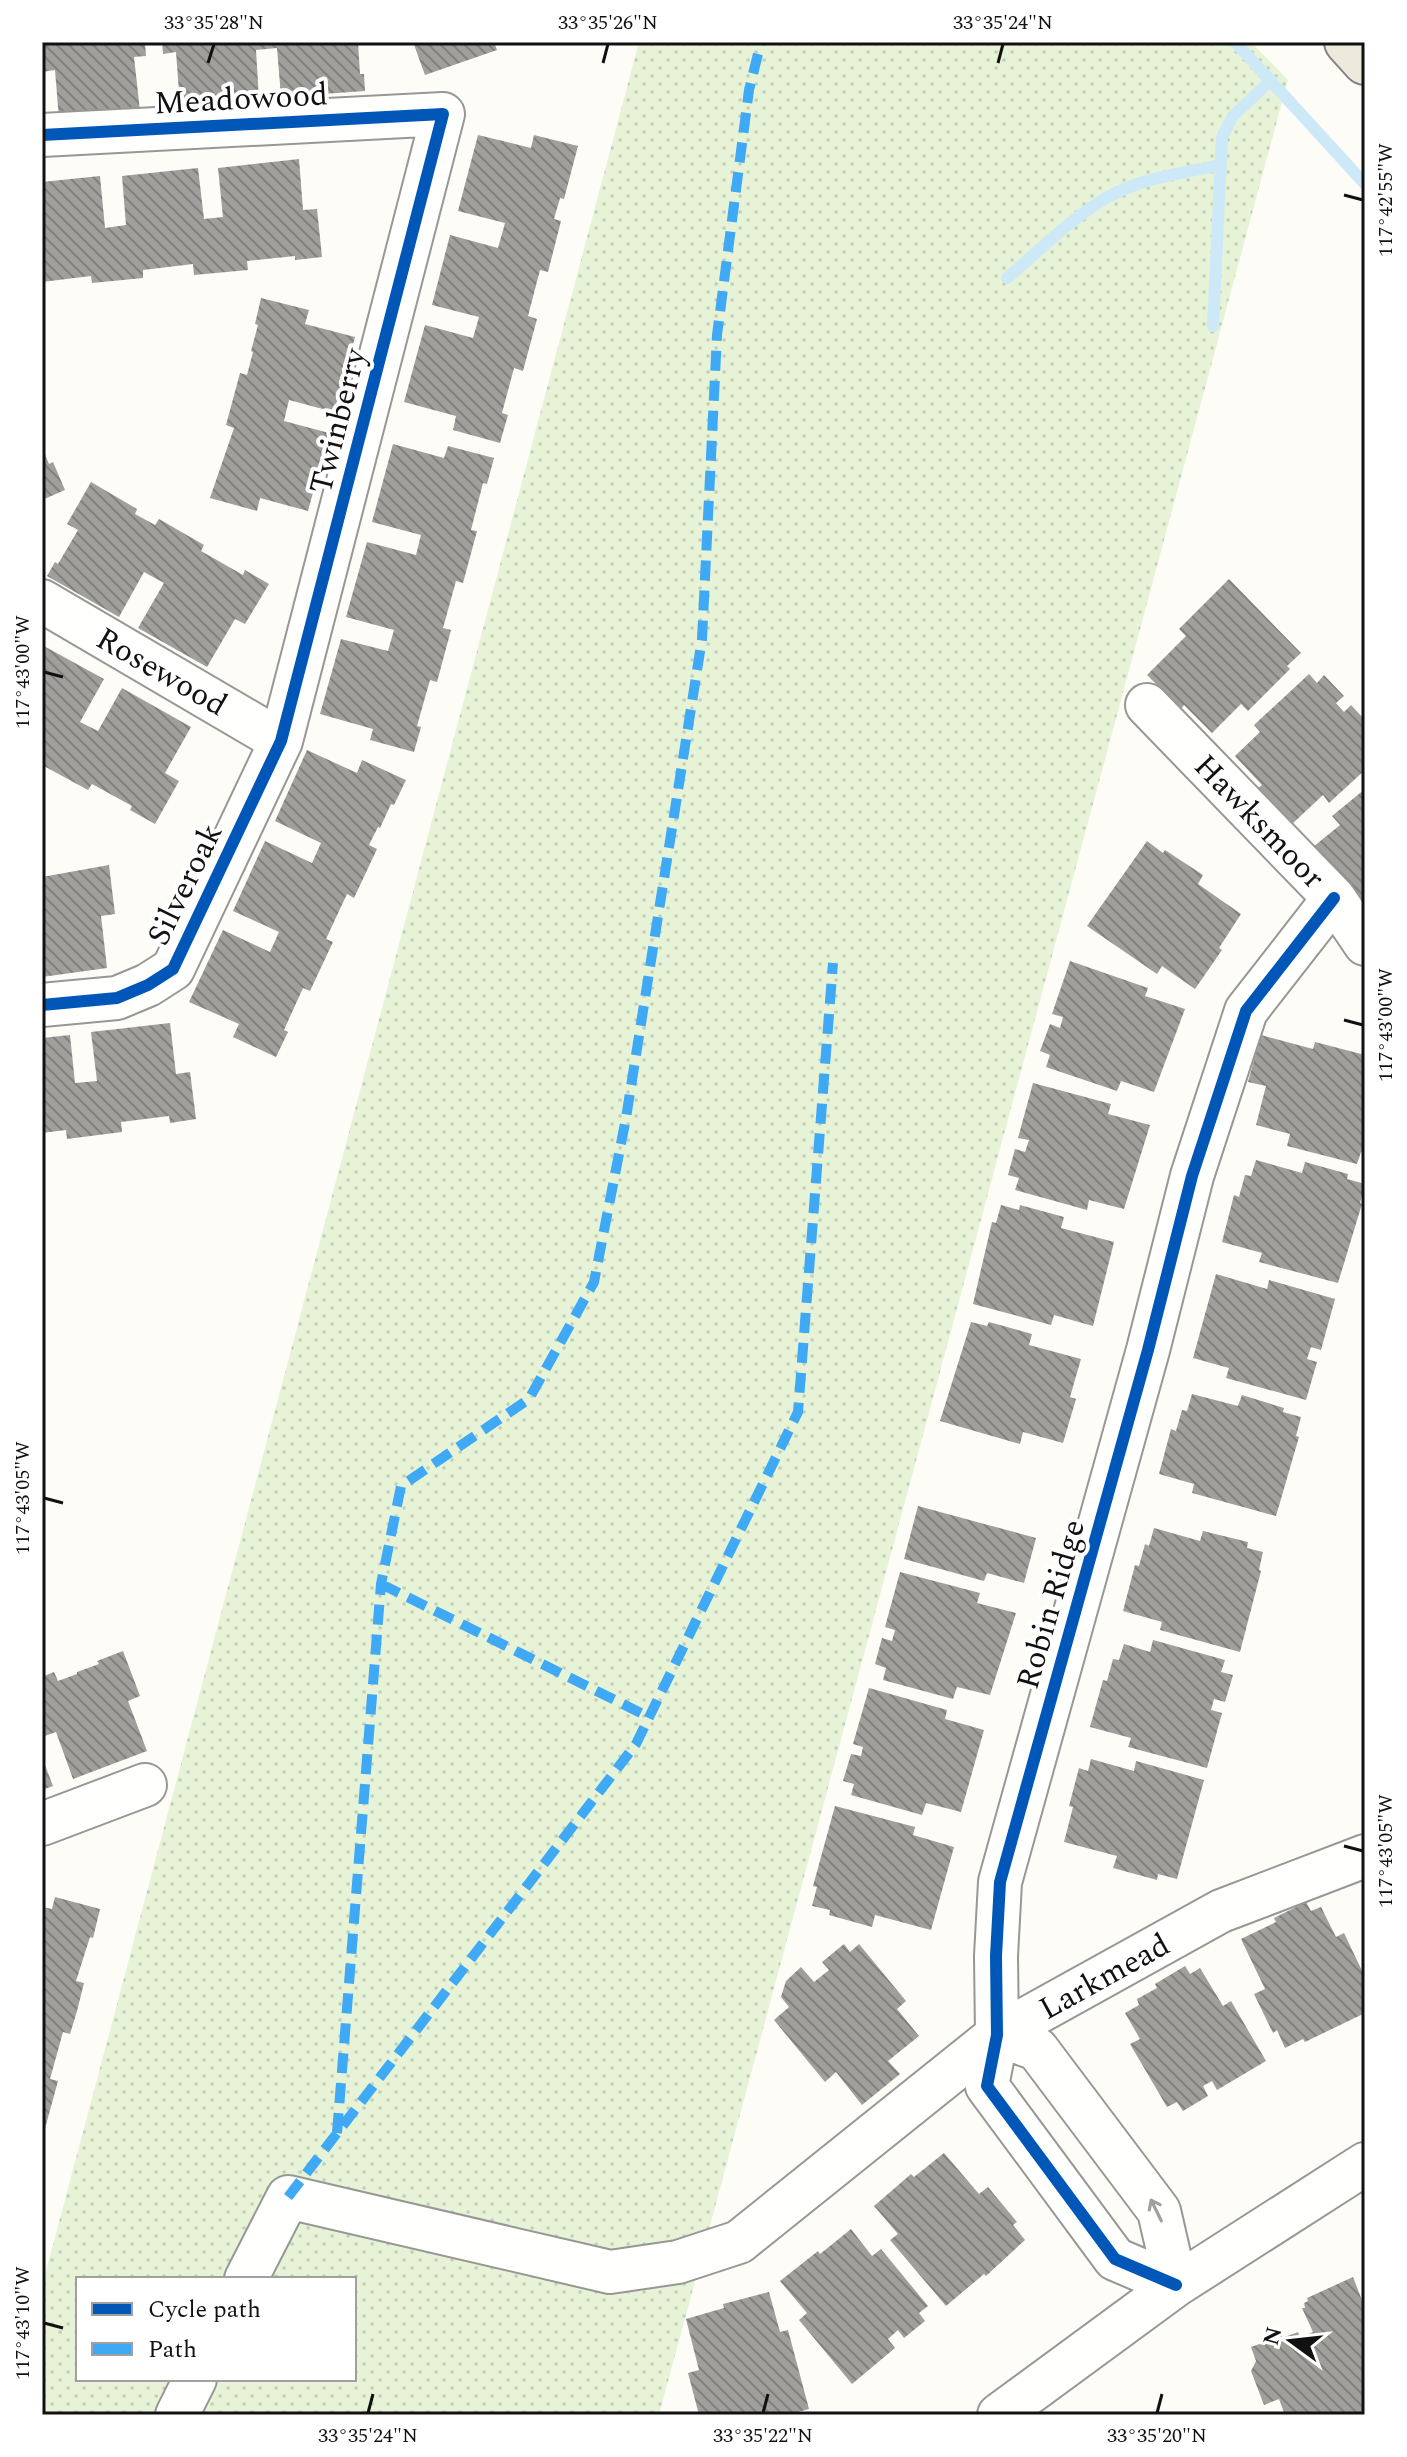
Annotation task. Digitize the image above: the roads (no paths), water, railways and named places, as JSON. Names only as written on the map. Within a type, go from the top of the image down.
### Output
[{"type":"main road","points":[[1347,42],[1365,62]]},
{"type":"street","name":"Meadowood","points":[[42,135],[443,114]]},
{"type":"street","name":"Twinberry","points":[[281,741],[443,114]]},
{"type":"street","name":"Rosewood","points":[[42,601],[281,741]]},
{"type":"street","name":"Hawksmoor","points":[[1147,705],[1334,898],[1365,944]]},
{"type":"street","name":"Silveroak","points":[[42,1005],[117,998],[148,985],[173,969],[281,741]]},
{"type":"street","name":"Robin Ridge","points":[[1176,2285],[1115,2259],[987,2086],[997,2035],[996,1956],[1000,1882],[1148,1350],[1192,1176],[1246,1011],[1334,898]]},
{"type":"street","points":[[42,1824],[145,1785]]},
{"type":"street","name":"Larkmead","points":[[247,2277],[288,2197],[610,2272],[669,2264],[739,2242],[997,2035],[1221,1911],[1365,1856]]},
{"type":"street","points":[[997,2035],[1037,2049],[1159,2211],[1176,2285]]},
{"type":"street","points":[[1023,2134],[1073,2096]]},
{"type":"street","points":[[999,2415],[1176,2285],[1365,2164]]},
{"type":"street","points":[[177,2415],[194,2381]]},
{"type":"waterway","points":[[1235,42],[1365,184]]},
{"type":"waterway","points":[[1213,326],[1222,137],[1233,116],[1271,80]]},
{"type":"waterway","points":[[1007,278],[1068,225],[1121,190],[1220,165]]}]
